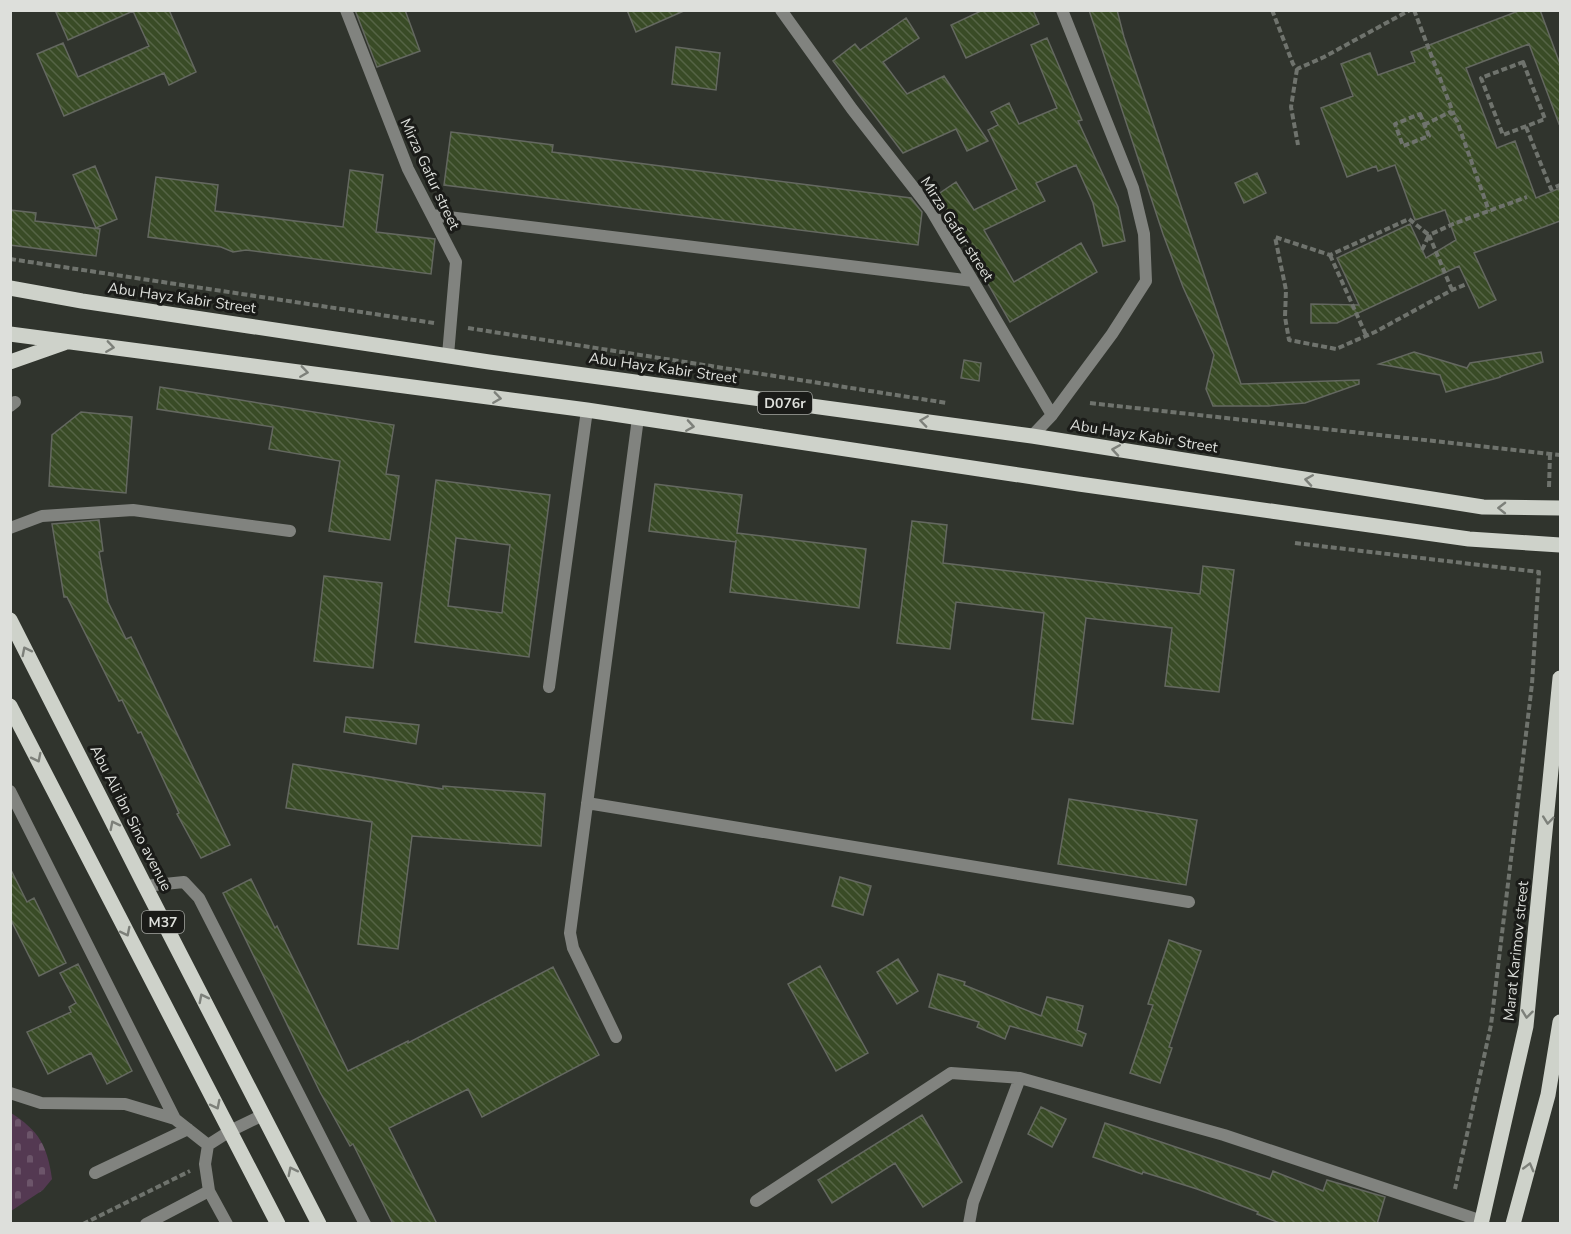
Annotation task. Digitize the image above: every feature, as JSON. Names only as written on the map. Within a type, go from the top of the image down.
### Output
[{"type":"main road","name":"Abu Hayz Kabir Street","points":[[10,288],[82,301],[489,362],[1032,436],[1483,507],[1560,508]]},
{"type":"main road","name":"D076r","points":[[10,334],[587,410],[1079,484],[1469,539],[1560,545]]},
{"type":"main road","name":"D076r","points":[[10,362],[70,342]]},
{"type":"main road","name":"Abu Ali ibn Sino avenue","points":[[10,620],[319,1224]]},
{"type":"main road","name":"Marat Karimov street","points":[[1481,1222],[1526,1026],[1560,678]]},
{"type":"main road","name":"M37","points":[[10,706],[278,1224]]},
{"type":"main road","points":[[1513,1224],[1558,1054],[1560,1022]]},
{"type":"street","name":"Mirza Gafur street","points":[[346,10],[408,169],[456,262],[448,355]]},
{"type":"street","name":"Mirza Gafur street","points":[[781,10],[852,109],[917,191],[1052,415]]},
{"type":"street","points":[[1032,436],[1052,415],[1112,334],[1146,281],[1144,234],[1133,188],[1062,10]]},
{"type":"street","points":[[432,215],[973,281]]},
{"type":"street","points":[[549,687],[587,410]]},
{"type":"street","points":[[616,1036],[573,948],[570,933],[638,418]]},
{"type":"street","points":[[10,528],[42,516],[133,510],[290,531]]},
{"type":"street","points":[[10,791],[175,1119]]},
{"type":"street","points":[[587,803],[1189,902]]},
{"type":"street","points":[[145,886],[184,882],[199,898],[365,1224]]},
{"type":"street","points":[[756,1201],[951,1073],[1020,1078],[1224,1135],[1481,1222]]},
{"type":"street","points":[[969,1224],[973,1202],[1020,1078]]},
{"type":"street","points":[[10,1093],[41,1103],[125,1104],[175,1119],[208,1145]]},
{"type":"street","points":[[227,1224],[209,1191],[205,1164],[208,1145],[263,1115]]},
{"type":"street","points":[[95,1173],[188,1129]]},
{"type":"street","points":[[146,1224],[209,1191]]},
{"type":"path","points":[[1272,10],[1297,69],[1291,107],[1298,145]]},
{"type":"path","points":[[1297,69],[1412,10],[1457,121],[1489,211]]},
{"type":"path","points":[[1523,62],[1545,119],[1526,127],[1503,135],[1481,78],[1523,62]]},
{"type":"path","points":[[1424,124],[1450,112],[1457,121]]},
{"type":"path","points":[[1420,114],[1424,124],[1429,136],[1403,146],[1395,124],[1420,114]]},
{"type":"path","points":[[1526,127],[1551,189],[1560,184]]},
{"type":"path","points":[[1422,250],[1429,235],[1527,197]]},
{"type":"path","points":[[1452,290],[1429,235],[1409,219],[1330,255],[1275,237],[1286,290],[1285,317],[1289,340],[1336,348],[1467,284]]},
{"type":"path","points":[[1330,255],[1366,335]]},
{"type":"path","points":[[10,259],[235,291],[958,405]]},
{"type":"path","points":[[1090,403],[1560,455]]},
{"type":"path","points":[[1549,487],[1550,454]]},
{"type":"path","points":[[1295,543],[1539,572],[1532,684],[1491,1025],[1455,1189]]},
{"type":"path","points":[[83,1224],[205,1164]]},
{"type":"green space","points":[[11,1113],[29,1126],[40,1140],[52,1179],[43,1190],[11,1211]]},
{"type":"building","points":[[55,10],[169,10],[196,72],[169,85],[164,73],[64,116],[37,54],[63,43],[78,77],[149,46],[133,11],[68,40]]},
{"type":"building","points":[[355,10],[405,10],[420,51],[377,67]]},
{"type":"building","points":[[627,10],[686,10],[636,32]]},
{"type":"building","points":[[983,10],[1033,10],[1039,24],[966,58],[951,25]]},
{"type":"building","points":[[1089,10],[1117,10],[1124,37],[1241,384],[1359,380],[1359,384],[1305,403],[1213,406],[1206,389],[1214,355],[1183,287],[1163,234]]},
{"type":"building","points":[[1521,10],[1540,10],[1560,64],[1560,123],[1529,44],[1466,68],[1497,148],[1515,141],[1536,198],[1560,188],[1560,221],[1474,253],[1496,300],[1479,308],[1459,266],[1337,323],[1311,323],[1311,304],[1359,305],[1337,258],[1410,224],[1426,258],[1456,240],[1445,210],[1415,220],[1395,165],[1378,171],[1376,166],[1347,177],[1321,108],[1353,96],[1341,64],[1370,53],[1378,75],[1415,62],[1411,52]]},
{"type":"building","points":[[906,18],[919,38],[883,62],[907,94],[944,76],[988,141],[967,151],[956,129],[903,153],[833,61],[855,44],[860,50]]},
{"type":"building","points":[[1047,38],[1082,120],[1078,121],[1118,207],[1125,241],[1103,246],[1093,203],[1076,165],[1036,183],[1045,201],[984,230],[1014,282],[1081,243],[1097,272],[1010,322],[937,195],[956,182],[974,210],[1017,189],[988,130],[998,125],[991,112],[1009,103],[1019,124],[1057,108],[1031,45]]},
{"type":"building","points":[[676,47],[720,53],[716,90],[672,84]]},
{"type":"building","points":[[451,132],[553,145],[552,152],[911,198],[922,212],[918,245],[444,185]]},
{"type":"building","points":[[95,166],[117,219],[96,228],[73,175]]},
{"type":"building","points":[[350,170],[383,175],[376,232],[435,239],[431,274],[246,250],[233,252],[221,247],[148,237],[156,177],[218,185],[215,211],[343,227]]},
{"type":"building","points":[[1257,173],[1266,193],[1244,203],[1235,183]]},
{"type":"building","points":[[10,210],[36,213],[35,221],[100,229],[96,256],[10,245]]},
{"type":"building","points":[[1414,352],[1467,368],[1470,363],[1541,352],[1543,362],[1499,377],[1501,377],[1446,392],[1440,375],[1379,364]]},
{"type":"building","points":[[964,360],[981,363],[979,381],[961,378]]},
{"type":"building","points":[[160,387],[394,425],[386,474],[399,476],[390,540],[329,531],[340,461],[269,449],[273,427],[157,409]]},
{"type":"building","points":[[81,412],[132,417],[126,493],[49,486],[52,435]]},
{"type":"building","points":[[436,480],[550,495],[529,657],[415,642]],"holes":[[[456,538],[510,545],[502,613],[448,606]]]},
{"type":"building","points":[[655,484],[742,495],[737,533],[866,549],[859,608],[730,592],[736,542],[649,531]]},
{"type":"building","points":[[99,520],[103,551],[99,552],[108,602],[126,639],[131,637],[230,845],[201,858],[177,814],[179,813],[141,732],[138,733],[122,700],[119,701],[67,597],[64,597],[52,524]]},
{"type":"building","points":[[912,521],[947,525],[943,563],[1200,594],[1203,566],[1234,570],[1219,692],[1165,686],[1172,628],[1086,618],[1073,724],[1032,719],[1044,613],[956,602],[950,649],[897,643]]},
{"type":"building","points":[[324,576],[382,583],[373,668],[314,661]]},
{"type":"building","points":[[346,717],[419,725],[416,744],[344,732]]},
{"type":"building","points":[[293,764],[443,789],[443,786],[545,794],[541,846],[412,836],[398,949],[358,944],[372,822],[286,808]]},
{"type":"building","points":[[1069,799],[1197,820],[1186,885],[1058,864]]},
{"type":"building","points":[[10,868],[27,902],[34,898],[66,963],[39,976],[10,918]]},
{"type":"building","points":[[840,877],[871,886],[863,915],[832,906]]},
{"type":"building","points":[[251,879],[275,928],[277,926],[348,1071],[408,1041],[408,1043],[553,967],[599,1055],[482,1117],[468,1089],[389,1128],[437,1224],[393,1224],[353,1144],[350,1146],[320,1092],[223,893]]},
{"type":"building","points":[[1169,940],[1201,951],[1169,1047],[1172,1048],[1160,1083],[1130,1073],[1153,1005],[1148,1004]]},
{"type":"building","points":[[898,959],[918,991],[897,1004],[877,972]]},
{"type":"building","points":[[78,964],[132,1071],[107,1084],[91,1053],[48,1074],[27,1032],[71,1012],[69,1007],[76,1003],[60,973]]},
{"type":"building","points":[[820,966],[868,1053],[836,1071],[788,984]]},
{"type":"building","points":[[938,974],[965,982],[964,985],[1041,1016],[1047,997],[1083,1006],[1077,1030],[1086,1034],[1082,1046],[1010,1026],[1005,1039],[977,1027],[979,1022],[929,1007]]},
{"type":"building","points":[[1041,1107],[1066,1119],[1052,1147],[1028,1134]]},
{"type":"building","points":[[922,1115],[962,1182],[923,1207],[895,1163],[832,1203],[818,1180]]},
{"type":"building","points":[[1105,1123],[1270,1179],[1273,1171],[1323,1191],[1327,1180],[1385,1197],[1377,1224],[1282,1224],[1257,1214],[1258,1212],[1197,1189],[1143,1172],[1142,1174],[1093,1157]]}]
